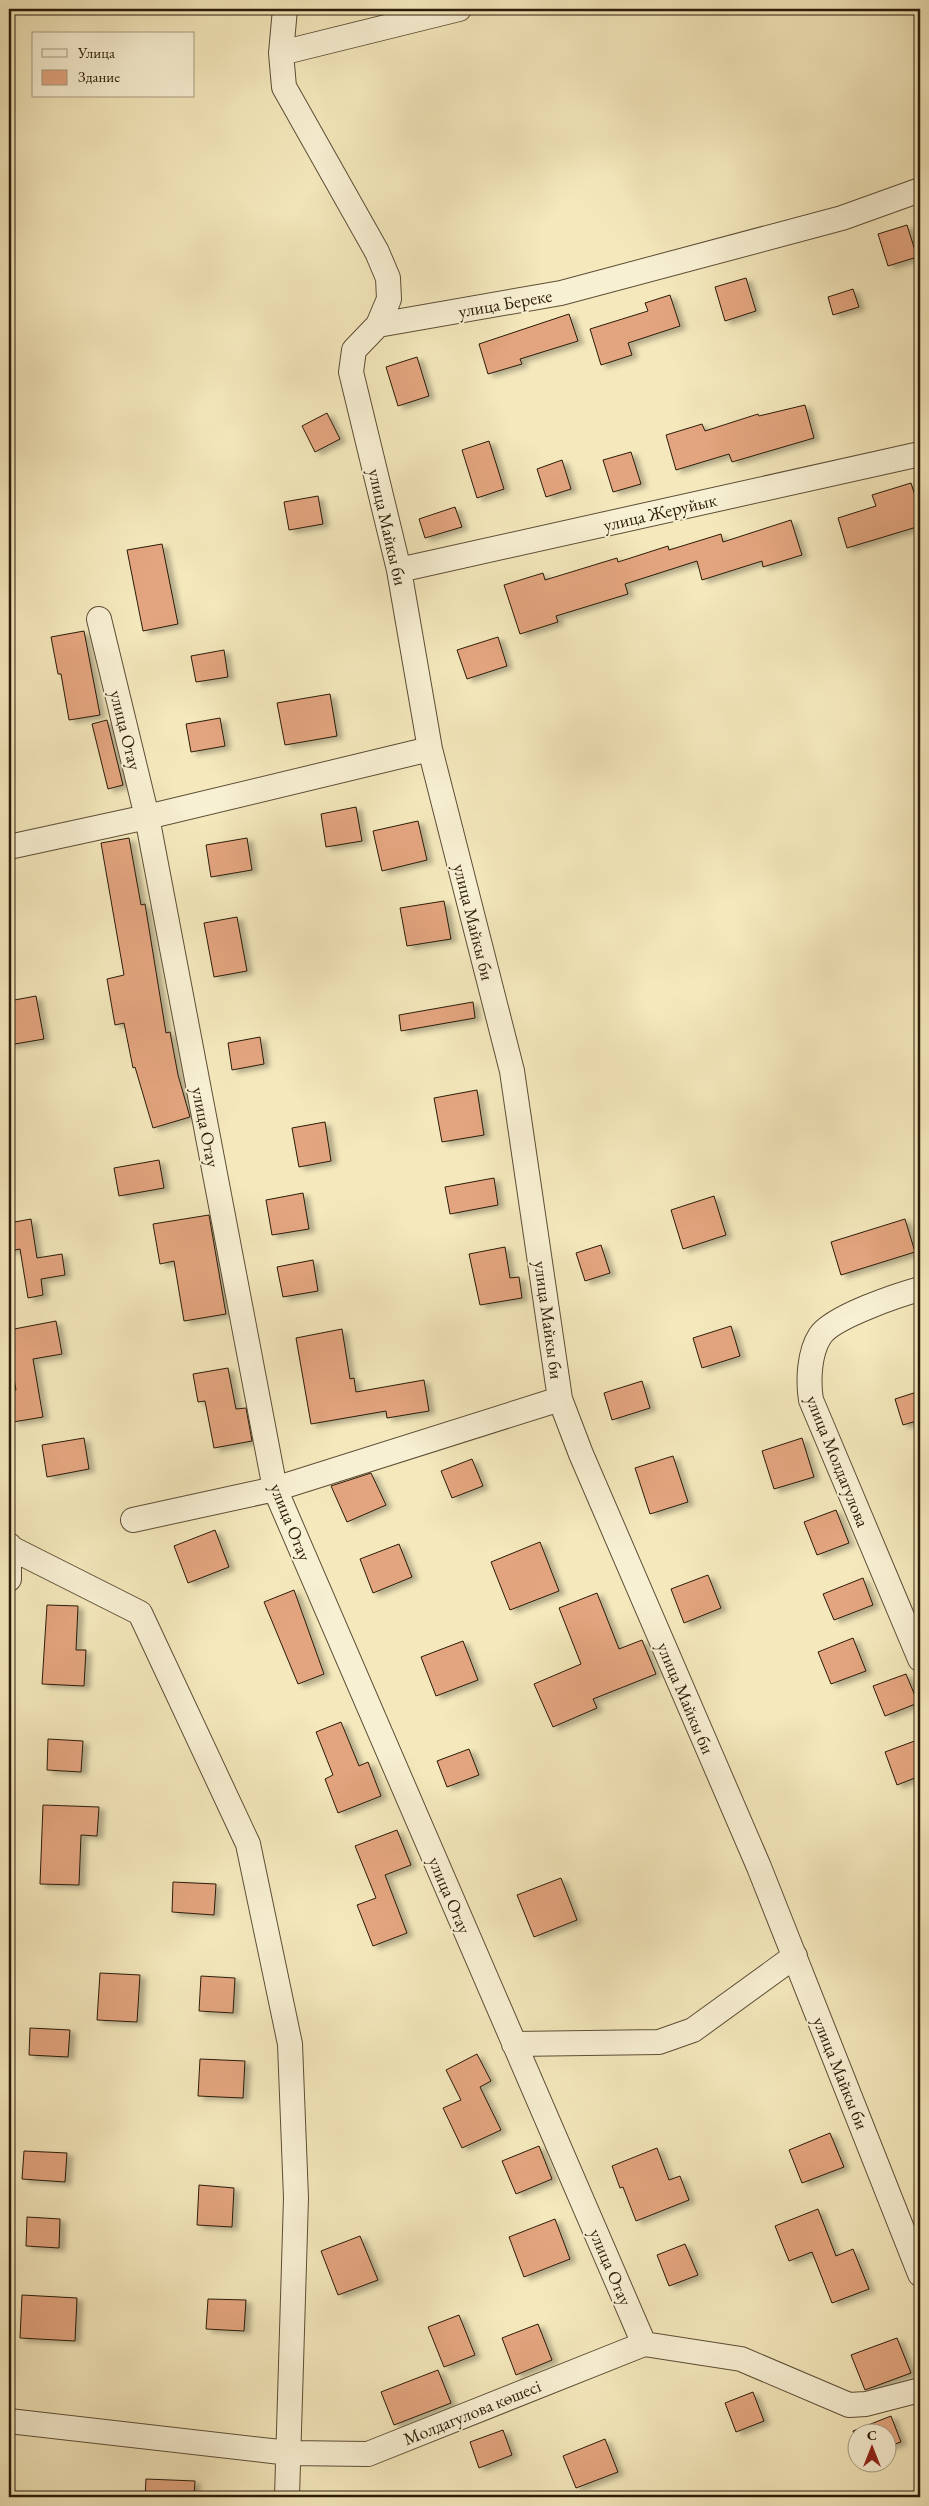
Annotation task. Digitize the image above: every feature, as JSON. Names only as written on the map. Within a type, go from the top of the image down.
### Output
[{"type":"street","points":[[286,9],[281,53],[284,86],[377,252],[388,278],[389,299],[378,325]]},
{"type":"street","points":[[281,53],[459,9]]},
{"type":"street","name":"улица Береке","points":[[378,325],[561,292],[842,218],[920,190]]},
{"type":"street","name":"улица Майкы би","points":[[378,325],[354,350],[351,372],[399,570],[430,749],[512,1071],[560,1399],[581,1454],[760,1867],[920,2274]]},
{"type":"street","name":"улица Жеруйык","points":[[399,570],[920,454]]},
{"type":"street","name":"улица Отау","points":[[99,620],[147,817],[275,1489],[644,2344]]},
{"type":"street","points":[[9,847],[147,817],[430,749]]},
{"type":"street","name":"улица Молдагулова","points":[[920,1289],[894,1296],[829,1326],[816,1344],[808,1382],[811,1400],[920,1659]]},
{"type":"street","points":[[133,1520],[275,1489],[560,1399]]},
{"type":"street","points":[[9,1579],[9,1546],[140,1613],[248,1844],[290,2044],[296,2198],[287,2497]]},
{"type":"street","points":[[514,2044],[659,2042],[693,2030],[795,1956]]},
{"type":"street","points":[[644,2344],[741,2359],[849,2405],[866,2404],[920,2390]]},
{"type":"street","name":"Молдагулова көшесі","points":[[9,2420],[289,2453],[368,2454],[644,2344]]},
{"type":"building","points":[[907,225],[917,257],[888,266],[878,234]]},
{"type":"building","points":[[746,278],[756,311],[725,321],[715,287]]},
{"type":"building","points":[[853,289],[859,307],[833,315],[828,297]]},
{"type":"building","points":[[670,295],[680,326],[628,343],[632,355],[601,365],[590,329],[648,311],[645,303]]},
{"type":"building","points":[[569,314],[578,341],[520,359],[522,364],[488,374],[479,344]]},
{"type":"building","points":[[417,357],[429,396],[398,406],[386,367]]},
{"type":"building","points":[[805,405],[814,438],[732,462],[729,454],[676,470],[666,435],[702,424],[705,431],[758,414],[759,416]]},
{"type":"building","points":[[327,413],[340,439],[315,452],[302,426]]},
{"type":"building","points":[[489,441],[504,489],[477,498],[462,450]]},
{"type":"building","points":[[631,452],[641,484],[613,492],[603,460]]},
{"type":"building","points":[[562,460],[571,489],[546,497],[537,469]]},
{"type":"building","points":[[911,483],[920,511],[920,526],[847,548],[838,518],[876,506],[872,495]]},
{"type":"building","points":[[318,496],[323,524],[289,530],[284,502]]},
{"type":"building","points":[[455,507],[462,527],[425,538],[419,519]]},
{"type":"building","points":[[791,520],[802,555],[763,567],[762,561],[702,580],[697,561],[625,584],[628,594],[556,616],[558,622],[520,634],[504,585],[543,573],[545,580],[617,558],[618,562],[668,546],[669,550],[721,534],[723,542]]},
{"type":"building","points":[[162,544],[178,624],[143,631],[127,550]]},
{"type":"building","points":[[84,631],[100,715],[69,720],[61,674],[58,674],[51,637]]},
{"type":"building","points":[[498,637],[507,666],[467,679],[457,650]]},
{"type":"building","points":[[224,650],[228,677],[196,682],[191,656]]},
{"type":"building","points":[[330,694],[337,736],[285,745],[277,703]]},
{"type":"building","points":[[220,718],[225,746],[191,752],[186,724]]},
{"type":"building","points":[[107,720],[123,785],[108,789],[92,724]]},
{"type":"building","points":[[356,807],[362,841],[326,847],[321,814]]},
{"type":"building","points":[[418,821],[427,860],[382,871],[373,831]]},
{"type":"building","points":[[129,838],[141,905],[145,904],[166,1033],[170,1032],[178,1075],[190,1117],[153,1128],[135,1067],[133,1068],[124,1023],[115,1025],[107,979],[124,975],[101,843]]},
{"type":"building","points":[[247,838],[252,870],[211,877],[206,845]]},
{"type":"building","points":[[444,901],[451,939],[407,946],[400,908]]},
{"type":"building","points":[[237,917],[247,971],[214,977],[204,923]]},
{"type":"building","points":[[36,996],[44,1039],[9,1045],[9,1001]]},
{"type":"building","points":[[473,1002],[475,1018],[401,1031],[399,1015]]},
{"type":"building","points":[[260,1037],[264,1064],[232,1070],[228,1043]]},
{"type":"building","points":[[477,1090],[484,1135],[442,1142],[434,1098]]},
{"type":"building","points":[[325,1122],[331,1161],[299,1167],[292,1128]]},
{"type":"building","points":[[159,1160],[164,1188],[119,1196],[114,1168]]},
{"type":"building","points":[[494,1178],[498,1205],[450,1214],[445,1187]]},
{"type":"building","points":[[303,1193],[309,1229],[272,1235],[266,1200]]},
{"type":"building","points":[[714,1196],[726,1235],[683,1249],[671,1210]]},
{"type":"building","points":[[209,1215],[226,1314],[184,1321],[174,1261],[160,1264],[153,1224]]},
{"type":"building","points":[[31,1219],[37,1258],[62,1254],[65,1275],[41,1279],[43,1295],[28,1298],[20,1249],[9,1251],[9,1223]]},
{"type":"building","points":[[905,1219],[915,1252],[841,1275],[831,1242]]},
{"type":"building","points":[[601,1245],[610,1273],[585,1281],[576,1253]]},
{"type":"building","points":[[505,1247],[510,1278],[519,1277],[522,1298],[480,1305],[469,1254]]},
{"type":"building","points":[[313,1260],[318,1291],[283,1297],[277,1267]]},
{"type":"building","points":[[56,1321],[62,1354],[33,1359],[43,1417],[13,1422],[9,1391],[16,1390],[9,1352],[9,1330]]},
{"type":"building","points":[[731,1326],[740,1356],[702,1368],[693,1338]]},
{"type":"building","points":[[342,1329],[350,1379],[354,1378],[356,1392],[424,1380],[429,1411],[387,1418],[386,1411],[311,1424],[296,1338]]},
{"type":"building","points":[[228,1368],[236,1409],[246,1408],[252,1441],[214,1448],[205,1401],[198,1402],[193,1374]]},
{"type":"building","points":[[642,1381],[650,1408],[612,1420],[604,1393]]},
{"type":"building","points":[[920,1391],[920,1420],[903,1425],[895,1399]]},
{"type":"building","points":[[84,1438],[89,1469],[47,1477],[42,1445]]},
{"type":"building","points":[[802,1438],[814,1477],[774,1489],[762,1451]]},
{"type":"building","points":[[673,1456],[688,1502],[650,1514],[635,1468]]},
{"type":"building","points":[[472,1459],[483,1486],[452,1498],[441,1471]]},
{"type":"building","points":[[371,1473],[386,1505],[347,1522],[331,1486]]},
{"type":"building","points":[[836,1510],[849,1543],[817,1555],[804,1522]]},
{"type":"building","points":[[215,1530],[229,1567],[188,1583],[174,1546]]},
{"type":"building","points":[[540,1542],[559,1591],[510,1610],[491,1562]]},
{"type":"building","points":[[399,1544],[412,1577],[373,1593],[360,1559]]},
{"type":"building","points":[[708,1575],[721,1608],[684,1623],[671,1589]]},
{"type":"building","points":[[863,1578],[873,1605],[834,1620],[823,1594]]},
{"type":"building","points":[[294,1590],[324,1674],[298,1684],[264,1602]]},
{"type":"building","points":[[597,1593],[619,1649],[642,1640],[656,1674],[593,1699],[597,1708],[553,1727],[534,1684],[581,1664],[559,1608]]},
{"type":"building","points":[[47,1605],[78,1606],[76,1650],[86,1650],[84,1686],[42,1684]]},
{"type":"building","points":[[853,1638],[866,1671],[831,1684],[818,1652]]},
{"type":"building","points":[[463,1641],[478,1680],[436,1696],[421,1657]]},
{"type":"building","points":[[906,1674],[918,1703],[885,1716],[873,1686]]},
{"type":"building","points":[[341,1722],[359,1766],[368,1762],[381,1796],[338,1813],[325,1779],[333,1775],[316,1732]]},
{"type":"building","points":[[48,1739],[83,1741],[81,1772],[47,1770]]},
{"type":"building","points":[[920,1739],[920,1776],[897,1785],[885,1752]]},
{"type":"building","points":[[469,1749],[479,1775],[447,1787],[437,1761]]},
{"type":"building","points":[[43,1805],[99,1807],[97,1836],[81,1835],[79,1885],[40,1884]]},
{"type":"building","points":[[397,1830],[411,1865],[385,1875],[407,1933],[373,1946],[357,1905],[376,1898],[355,1846]]},
{"type":"building","points":[[561,1878],[577,1920],[534,1937],[517,1895]]},
{"type":"building","points":[[173,1882],[216,1884],[214,1915],[172,1912]]},
{"type":"building","points":[[100,1973],[140,1975],[137,2022],[97,2020]]},
{"type":"building","points":[[201,1976],[235,1978],[233,2013],[199,2011]]},
{"type":"building","points":[[30,2028],[70,2030],[68,2057],[29,2055]]},
{"type":"building","points":[[477,2054],[491,2081],[480,2087],[501,2130],[462,2148],[443,2108],[461,2100],[446,2070]]},
{"type":"building","points":[[200,2059],[245,2061],[243,2098],[198,2096]]},
{"type":"building","points":[[830,2133],[844,2167],[802,2183],[789,2150]]},
{"type":"building","points":[[539,2146],[552,2179],[516,2194],[502,2161]]},
{"type":"building","points":[[657,2148],[669,2180],[680,2176],[689,2200],[636,2221],[623,2187],[620,2188],[612,2166]]},
{"type":"building","points":[[24,2151],[67,2153],[65,2182],[22,2179]]},
{"type":"building","points":[[199,2185],[234,2188],[232,2227],[197,2225]]},
{"type":"building","points":[[818,2209],[836,2256],[853,2249],[869,2289],[832,2303],[812,2252],[789,2261],[775,2226]]},
{"type":"building","points":[[27,2217],[60,2219],[59,2248],[26,2246]]},
{"type":"building","points":[[555,2219],[570,2259],[524,2277],[509,2237]]},
{"type":"building","points":[[360,2236],[378,2280],[338,2295],[321,2251]]},
{"type":"building","points":[[685,2244],[698,2275],[669,2286],[657,2255]]},
{"type":"building","points":[[22,2295],[77,2298],[75,2341],[20,2338]]},
{"type":"building","points":[[208,2299],[246,2300],[244,2331],[206,2329]]},
{"type":"building","points":[[459,2315],[475,2355],[444,2367],[428,2327]]},
{"type":"building","points":[[538,2324],[552,2360],[516,2375],[502,2338]]},
{"type":"building","points":[[897,2338],[911,2373],[865,2390],[851,2355]]},
{"type":"building","points":[[438,2370],[451,2403],[394,2425],[381,2392]]},
{"type":"building","points":[[753,2392],[764,2421],[736,2432],[725,2403]]},
{"type":"building","points":[[891,2416],[894,2424],[871,2424]]},
{"type":"building","points":[[896,2429],[901,2442],[896,2444]]},
{"type":"building","points":[[503,2430],[512,2455],[479,2468],[470,2442]]},
{"type":"building","points":[[605,2439],[618,2472],[576,2488],[563,2456]]},
{"type":"building","points":[[146,2479],[195,2481],[194,2497],[145,2497]]}]
